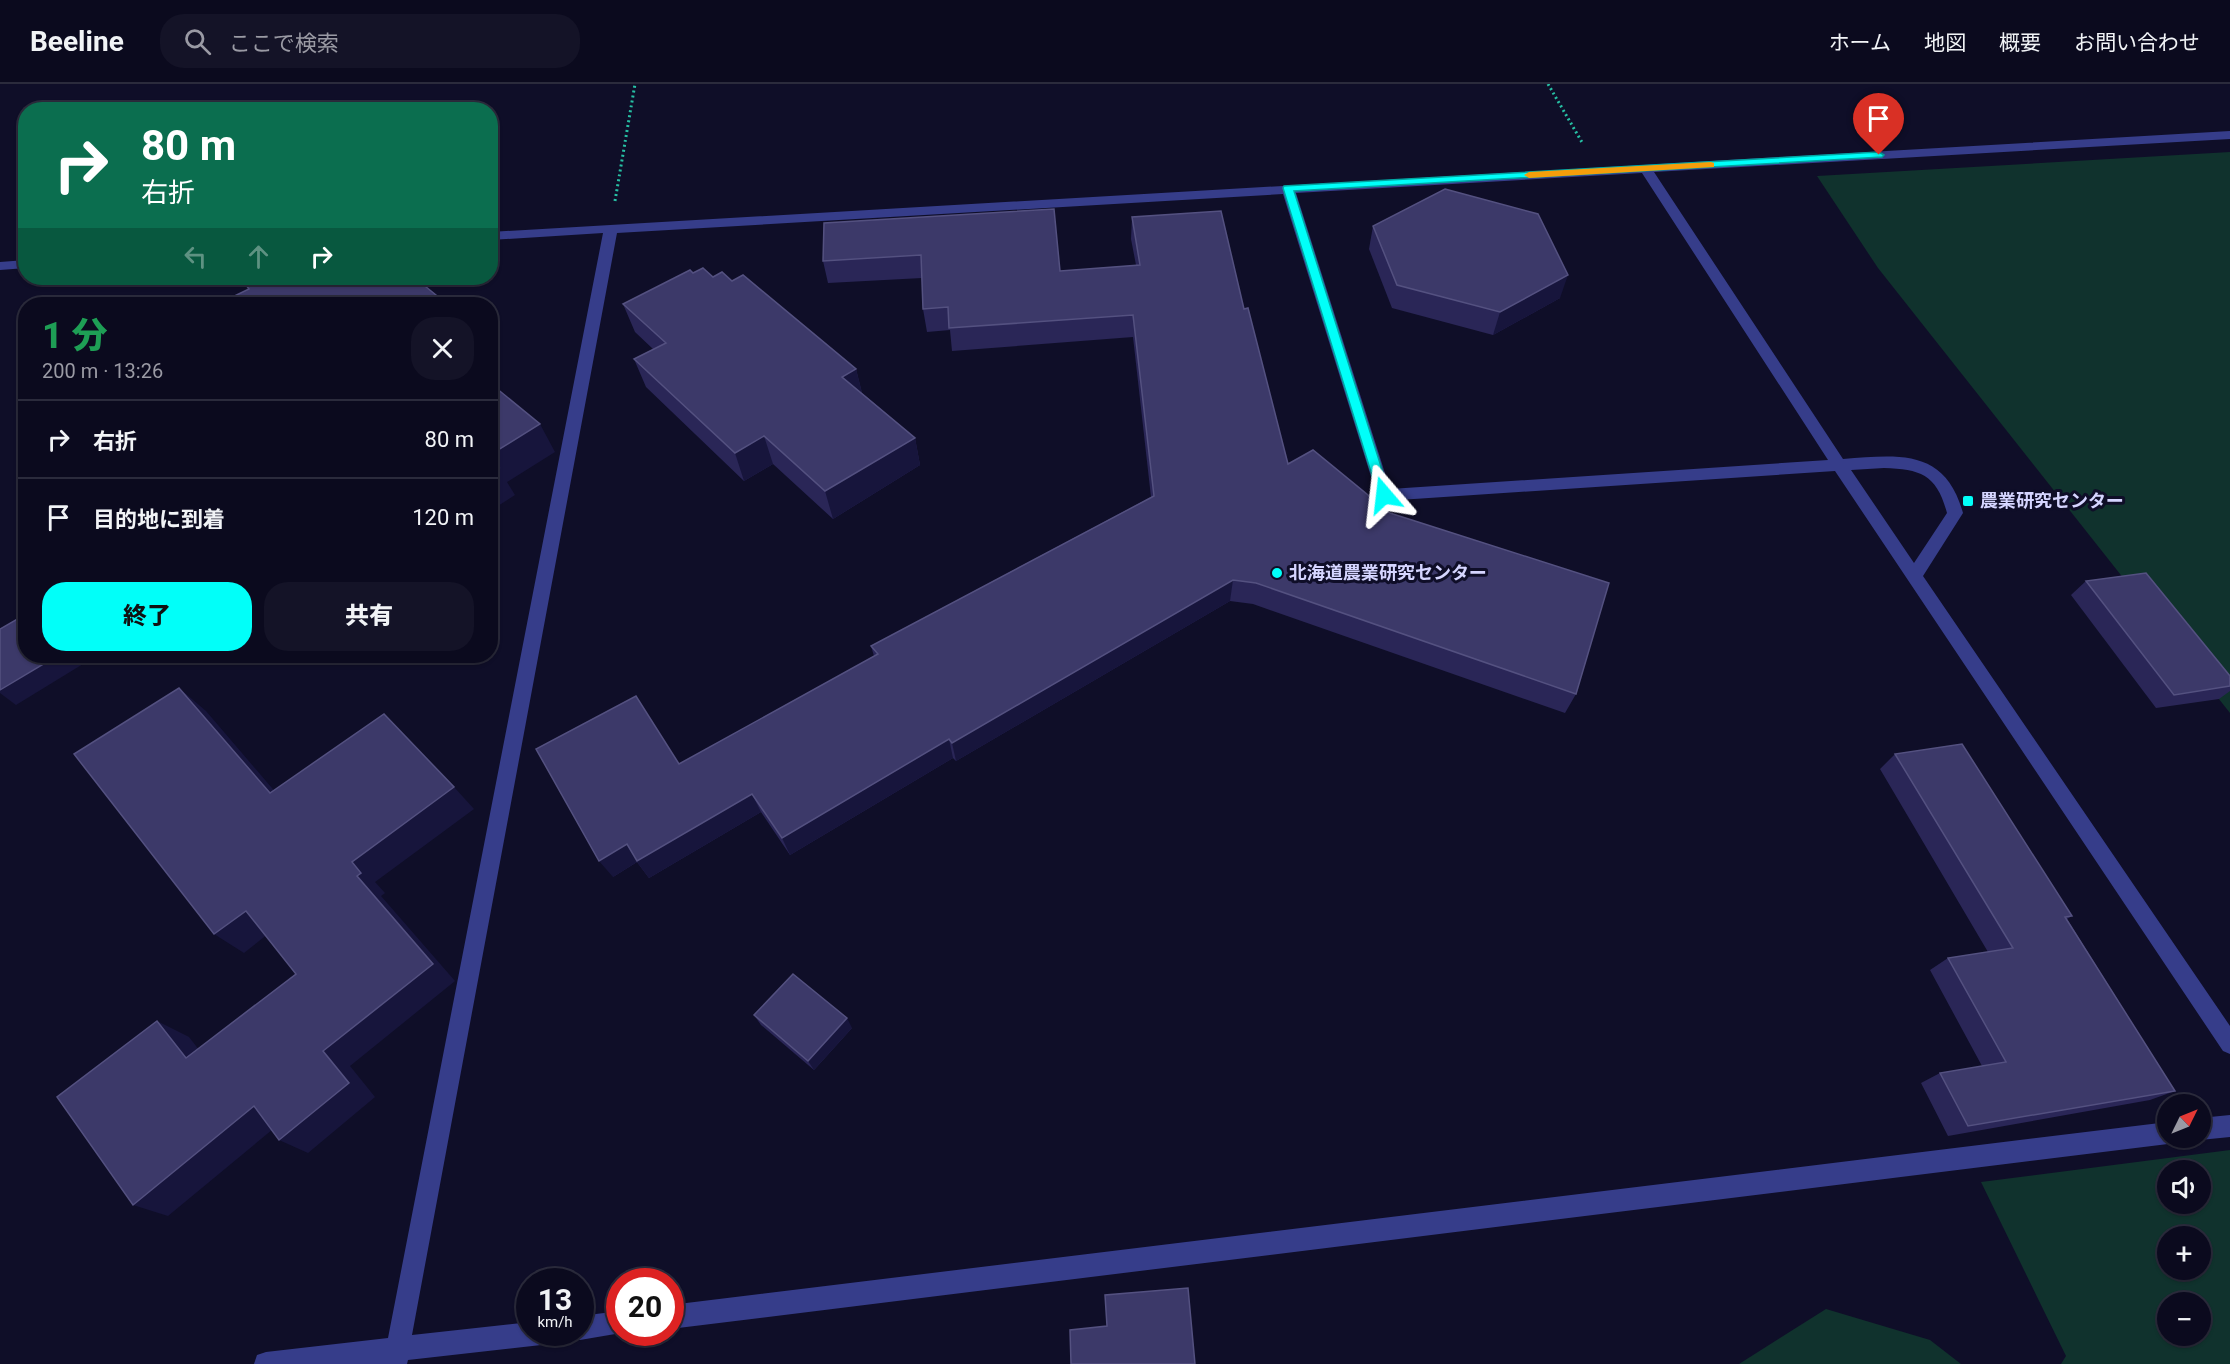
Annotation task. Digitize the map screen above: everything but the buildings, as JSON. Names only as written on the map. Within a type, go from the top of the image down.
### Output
[{"type":"lane","points":[[498,235],[2230,135]]},
{"type":"lane","points":[[1645,168],[1840,466],[2230,1044]]},
{"type":"lane","points":[[1288,188],[1384,495],[1909,462],[1932,471],[1944,483],[1952,496],[1955,513],[1914,576]]},
{"type":"lane","points":[[396,1357],[611,228]]},
{"type":"lane","points":[[0,266],[18,265]]},
{"type":"lane","points":[[2211,1128],[2230,1126]]},
{"type":"lane","points":[[684,1315],[2157,1134]]},
{"type":"lane","points":[[266,1364],[396,1357],[516,1338]]},
{"type":"path","points":[[611,228],[635,84]]},
{"type":"path","points":[[1548,84],[1598,171]]},
{"type":"green space","points":[[2230,152],[2230,713],[1878,268],[1817,176]]},
{"type":"green space","points":[[2230,1150],[2230,1364],[2061,1364],[2066,1356],[1981,1182]]},
{"type":"green space","points":[[1826,1309],[1930,1340],[1961,1364],[1739,1364]]},
{"type":"slow traffic","points":[[1529,175],[1711,165]]},
{"type":"place","name":"農業研究センター","points":[[1968,501]]},
{"type":"place","name":"北海道農業研究センター","points":[[1277,573]]},
{"type":"route","points":[[1384,495],[1288,188],[1879,155]]}]
